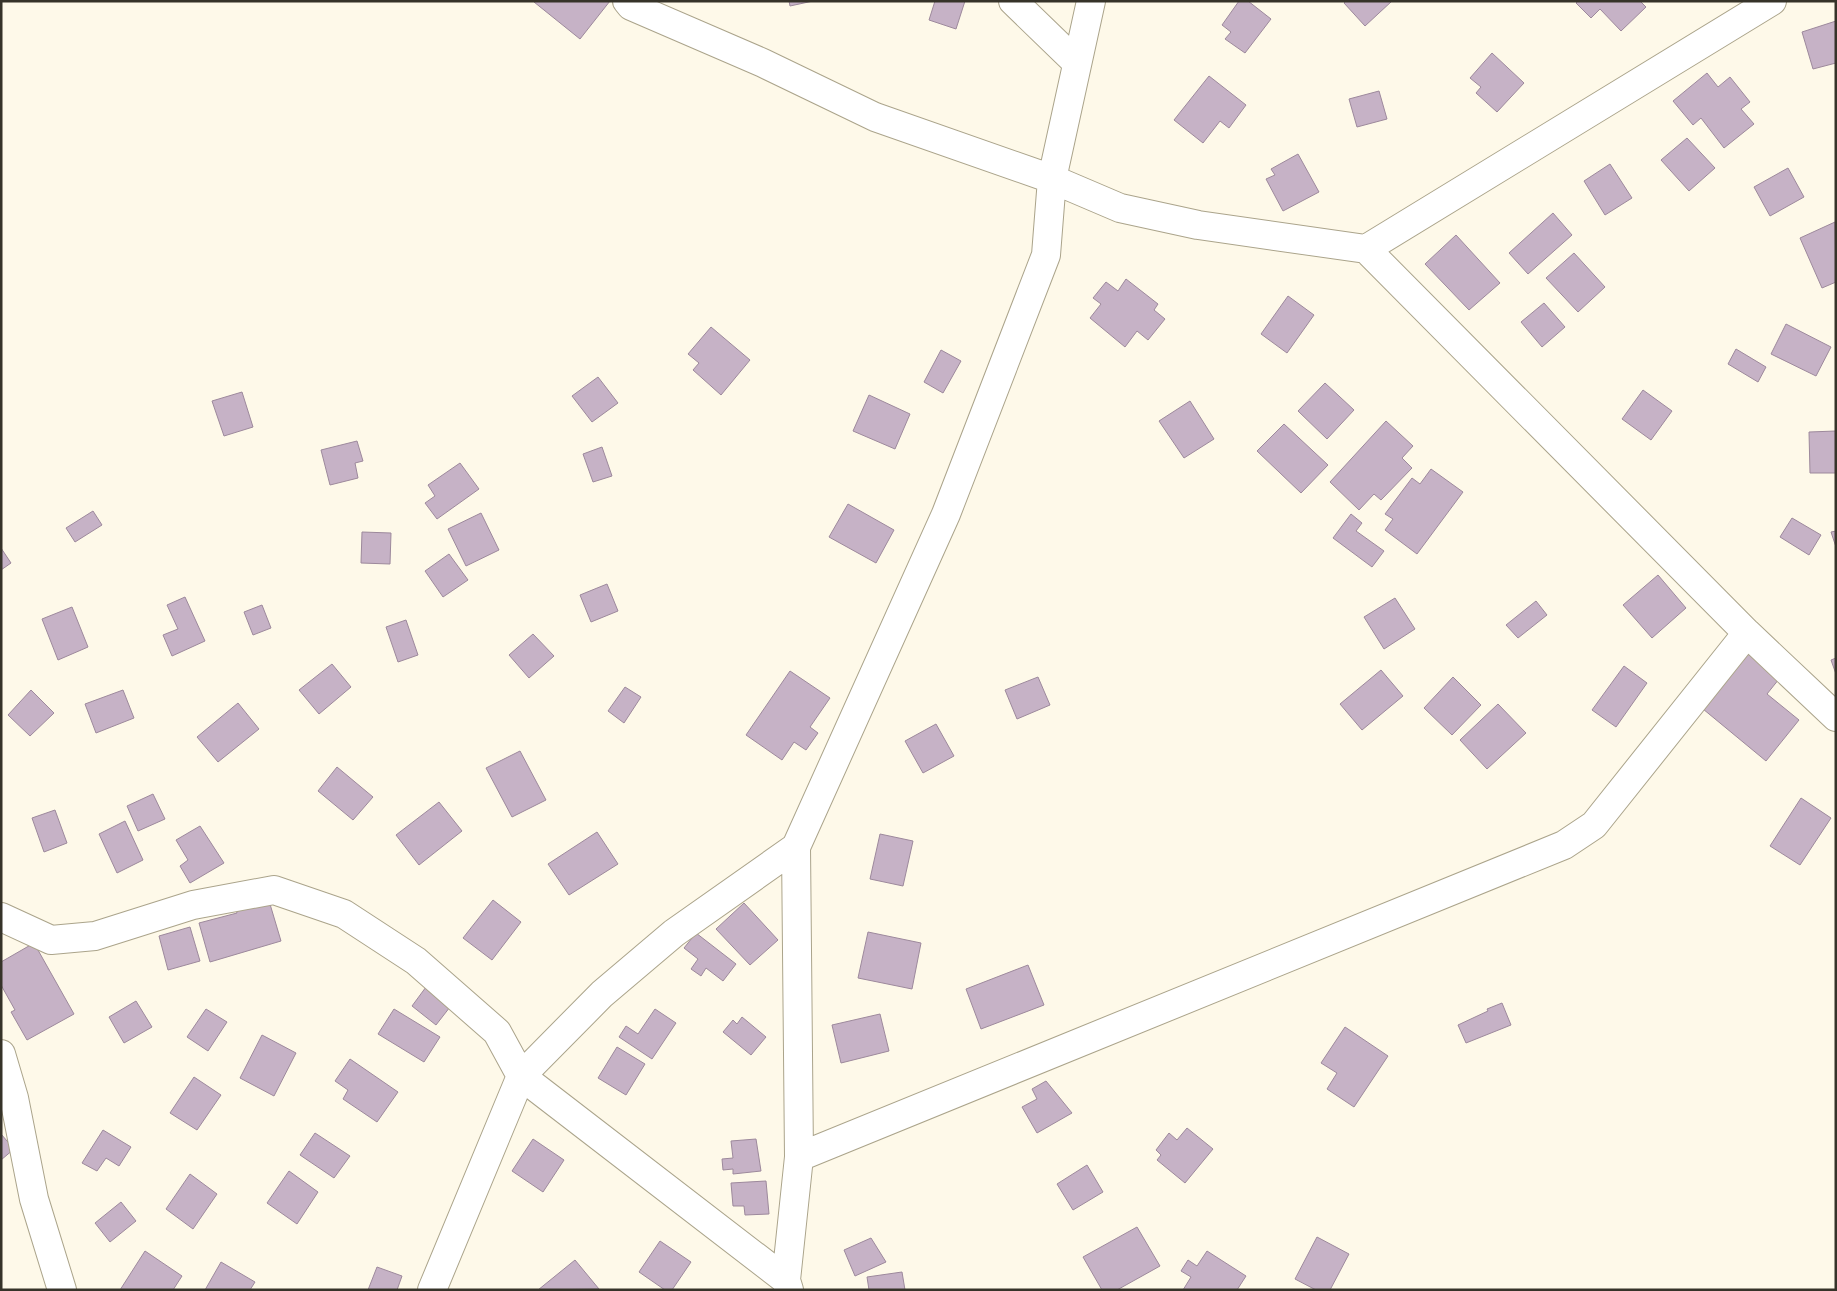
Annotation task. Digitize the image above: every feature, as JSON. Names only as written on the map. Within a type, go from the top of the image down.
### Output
[{"type":"street","points":[[627,1],[631,6],[763,64],[875,118],[1052,179],[1120,208],[1198,226],[1366,249],[1747,633],[1836,717]]},
{"type":"street","points":[[1013,1],[1077,63]]},
{"type":"street","points":[[788,1285],[799,1157],[796,847],[946,514],[1046,255],[1052,179],[1091,1]]},
{"type":"street","points":[[1366,249],[1772,1]]},
{"type":"street","points":[[799,1157],[1564,845],[1594,826],[1747,633]]},
{"type":"street","points":[[432,1290],[521,1076],[602,994],[674,933],[796,847]]},
{"type":"street","points":[[1,917],[51,940],[95,936],[192,905],[274,890],[344,914],[416,961],[496,1032],[521,1076],[788,1285]]},
{"type":"street","points":[[1,1054],[14,1098],[34,1199],[62,1290]]},
{"type":"building","points":[[535,1],[610,1],[580,39]]},
{"type":"building","points":[[789,1],[813,1],[790,6]]},
{"type":"building","points":[[935,1],[965,1],[956,29],[929,20]]},
{"type":"building","points":[[1239,1],[1248,1],[1271,19],[1245,53],[1225,39],[1231,32],[1222,25]]},
{"type":"building","points":[[1346,1],[1392,1],[1365,26],[1344,3]]},
{"type":"building","points":[[1578,1],[1640,1],[1646,7],[1621,31],[1600,9],[1591,18],[1576,3]]},
{"type":"building","points":[[1836,21],[1836,63],[1813,69],[1802,32]]},
{"type":"building","points":[[1492,53],[1524,83],[1497,112],[1476,93],[1481,87],[1470,78]]},
{"type":"building","points":[[1707,73],[1718,87],[1730,77],[1750,102],[1741,109],[1754,124],[1724,148],[1701,118],[1693,125],[1673,101]]},
{"type":"building","points":[[1209,76],[1246,105],[1229,128],[1220,121],[1203,143],[1174,120]]},
{"type":"building","points":[[1379,91],[1387,119],[1357,127],[1349,99]]},
{"type":"building","points":[[1687,138],[1715,168],[1689,191],[1661,160]]},
{"type":"building","points":[[1298,154],[1319,192],[1283,211],[1266,179],[1275,175],[1271,169]]},
{"type":"building","points":[[1610,164],[1632,198],[1605,215],[1584,181]]},
{"type":"building","points":[[1788,168],[1804,197],[1770,216],[1754,187]]},
{"type":"building","points":[[1553,213],[1572,235],[1528,274],[1509,253]]},
{"type":"building","points":[[1835,222],[1836,282],[1822,288],[1800,238]]},
{"type":"building","points":[[1456,235],[1500,283],[1469,310],[1425,264]]},
{"type":"building","points":[[1574,253],[1605,287],[1578,312],[1546,278]]},
{"type":"building","points":[[1126,279],[1158,304],[1154,310],[1165,319],[1148,340],[1137,331],[1125,347],[1090,318],[1101,304],[1093,298],[1106,282],[1118,291]]},
{"type":"building","points":[[1288,296],[1314,315],[1287,353],[1261,334]]},
{"type":"building","points":[[1544,303],[1565,327],[1542,347],[1521,322]]},
{"type":"building","points":[[1786,324],[1831,347],[1816,376],[1771,354]]},
{"type":"building","points":[[711,327],[750,360],[721,395],[693,370],[699,363],[688,354]]},
{"type":"building","points":[[1736,349],[1766,367],[1758,382],[1728,364]]},
{"type":"building","points":[[941,350],[961,361],[943,393],[924,382]]},
{"type":"building","points":[[598,377],[618,403],[592,422],[572,396]]},
{"type":"building","points":[[1325,383],[1354,410],[1327,439],[1298,411]]},
{"type":"building","points":[[1643,390],[1672,411],[1651,440],[1622,419]]},
{"type":"building","points":[[242,392],[253,427],[224,436],[212,401]]},
{"type":"building","points":[[869,395],[910,414],[895,449],[853,431]]},
{"type":"building","points":[[1190,401],[1214,439],[1184,458],[1159,421]]},
{"type":"building","points":[[1386,421],[1413,446],[1402,458],[1412,468],[1381,500],[1374,494],[1359,510],[1330,482]]},
{"type":"building","points":[[1284,424],[1328,465],[1301,493],[1257,451]]},
{"type":"building","points":[[1836,431],[1836,473],[1810,473],[1809,432]]},
{"type":"building","points":[[357,441],[363,461],[355,463],[358,478],[330,485],[321,450]]},
{"type":"building","points":[[602,447],[612,476],[593,482],[583,454]]},
{"type":"building","points":[[460,463],[479,489],[437,519],[425,503],[435,496],[428,485]]},
{"type":"building","points":[[1431,469],[1463,492],[1417,554],[1385,530],[1393,519],[1385,514],[1412,478],[1420,484]]},
{"type":"building","points":[[848,504],[894,530],[876,563],[829,537]]},
{"type":"building","points":[[93,511],[102,525],[75,542],[66,528]]},
{"type":"building","points":[[481,513],[499,550],[466,566],[448,529]]},
{"type":"building","points":[[1351,514],[1362,523],[1356,531],[1384,551],[1372,567],[1333,538]]},
{"type":"building","points":[[1792,518],[1821,535],[1809,555],[1780,537]]},
{"type":"building","points":[[1836,531],[1836,547],[1831,532]]},
{"type":"building","points":[[362,532],[391,533],[390,564],[361,563]]},
{"type":"building","points":[[1,548],[11,563],[1,570]]},
{"type":"building","points":[[449,554],[468,580],[443,597],[425,571]]},
{"type":"building","points":[[1658,575],[1686,608],[1652,638],[1623,605]]},
{"type":"building","points":[[607,584],[618,611],[591,622],[580,595]]},
{"type":"building","points":[[185,597],[205,641],[172,656],[163,635],[178,629],[167,605]]},
{"type":"building","points":[[1395,598],[1415,629],[1384,649],[1364,617]]},
{"type":"building","points":[[1536,601],[1547,615],[1518,638],[1506,625]]},
{"type":"building","points":[[262,605],[271,628],[253,635],[244,612]]},
{"type":"building","points":[[72,607],[88,647],[58,660],[42,619]]},
{"type":"building","points":[[406,620],[418,655],[398,662],[386,627]]},
{"type":"building","points":[[533,634],[554,656],[529,678],[509,655]]},
{"type":"building","points":[[1752,649],[1783,674],[1767,694],[1799,720],[1766,761],[1703,709]]},
{"type":"building","points":[[1836,658],[1836,674],[1831,660]]},
{"type":"building","points":[[332,664],[351,687],[319,714],[299,690]]},
{"type":"building","points":[[1624,666],[1647,683],[1616,727],[1592,710]]},
{"type":"building","points":[[1381,670],[1403,696],[1362,730],[1340,704]]},
{"type":"building","points":[[790,671],[830,698],[810,727],[818,733],[806,750],[794,742],[782,760],[746,735]]},
{"type":"building","points":[[1038,677],[1050,705],[1017,719],[1005,690]]},
{"type":"building","points":[[1453,677],[1481,705],[1452,735],[1424,708]]},
{"type":"building","points":[[625,687],[641,697],[624,723],[608,711]]},
{"type":"building","points":[[31,690],[54,713],[30,736],[8,715]]},
{"type":"building","points":[[123,690],[134,718],[96,733],[85,704]]},
{"type":"building","points":[[238,703],[259,729],[218,762],[197,737]]},
{"type":"building","points":[[1498,704],[1526,733],[1487,769],[1460,740]]},
{"type":"building","points":[[936,724],[954,756],[923,773],[905,741]]},
{"type":"building","points":[[520,751],[546,800],[512,817],[486,768]]},
{"type":"building","points":[[337,767],[373,797],[353,820],[318,791]]},
{"type":"building","points":[[153,794],[165,819],[138,831],[127,806]]},
{"type":"building","points":[[1801,798],[1831,818],[1800,865],[1770,846]]},
{"type":"building","points":[[439,802],[462,831],[419,865],[396,835]]},
{"type":"building","points":[[55,810],[67,843],[44,852],[32,818]]},
{"type":"building","points":[[125,821],[143,860],[117,873],[99,834]]},
{"type":"building","points":[[200,826],[224,863],[190,883],[180,866],[188,860],[176,840]]},
{"type":"building","points":[[597,832],[618,864],[569,895],[548,864]]},
{"type":"building","points":[[880,834],[913,841],[903,886],[870,879]]},
{"type":"building","points":[[267,894],[281,941],[210,962],[199,923],[237,913],[234,904]]},
{"type":"building","points":[[493,900],[521,922],[492,960],[463,938]]},
{"type":"building","points":[[744,903],[778,940],[750,965],[716,929]]},
{"type":"building","points":[[190,927],[200,961],[168,970],[159,936]]},
{"type":"building","points":[[868,932],[921,943],[912,989],[858,978]]},
{"type":"building","points":[[696,933],[736,964],[723,981],[706,968],[701,976],[691,969],[698,959],[684,948]]},
{"type":"building","points":[[34,943],[74,1014],[27,1040],[11,1012],[15,1010],[1,985],[1,962]]},
{"type":"building","points":[[1028,965],[1044,1005],[981,1029],[966,989]]},
{"type":"building","points":[[426,987],[450,1007],[436,1025],[412,1006]]},
{"type":"building","points":[[136,1001],[152,1027],[124,1043],[109,1017]]},
{"type":"building","points":[[1502,1003],[1511,1025],[1466,1043],[1458,1025]]},
{"type":"building","points":[[206,1009],[227,1022],[208,1051],[187,1037]]},
{"type":"building","points":[[394,1009],[440,1037],[424,1062],[378,1034]]},
{"type":"building","points":[[655,1009],[676,1023],[652,1059],[619,1037],[626,1026],[638,1034]]},
{"type":"building","points":[[880,1014],[889,1051],[841,1063],[832,1025]]},
{"type":"building","points":[[742,1017],[766,1037],[751,1055],[723,1032],[733,1020],[737,1024]]},
{"type":"building","points":[[1345,1027],[1388,1056],[1354,1107],[1327,1089],[1337,1073],[1321,1063]]},
{"type":"building","points":[[262,1035],[296,1053],[274,1096],[240,1078]]},
{"type":"building","points":[[617,1047],[645,1064],[626,1095],[598,1078]]},
{"type":"building","points":[[350,1059],[398,1092],[377,1122],[343,1099],[348,1090],[335,1081]]},
{"type":"building","points":[[194,1077],[221,1095],[197,1130],[170,1113]]},
{"type":"building","points":[[1046,1081],[1072,1113],[1037,1133],[1022,1107],[1037,1099],[1032,1089]]},
{"type":"building","points":[[1187,1128],[1213,1149],[1185,1183],[1157,1160],[1161,1155],[1156,1150],[1169,1133],[1177,1140]]},
{"type":"building","points":[[103,1130],[131,1147],[119,1166],[106,1158],[97,1171],[82,1163]]},
{"type":"building","points":[[315,1133],[350,1156],[334,1178],[300,1155]]},
{"type":"building","points":[[1,1134],[14,1149],[1,1160]]},
{"type":"building","points":[[533,1139],[564,1160],[543,1192],[512,1171]]},
{"type":"building","points":[[756,1139],[761,1171],[733,1174],[733,1169],[723,1170],[722,1159],[733,1158],[731,1141]]},
{"type":"building","points":[[1087,1165],[1103,1192],[1073,1210],[1057,1184]]},
{"type":"building","points":[[289,1171],[318,1192],[297,1224],[267,1203]]},
{"type":"building","points":[[190,1174],[217,1194],[193,1229],[166,1209]]},
{"type":"building","points":[[766,1181],[769,1214],[745,1215],[744,1206],[733,1206],[731,1183]]},
{"type":"building","points":[[121,1202],[136,1221],[110,1242],[95,1223]]},
{"type":"building","points":[[1137,1227],[1160,1266],[1117,1290],[1102,1290],[1083,1257]]},
{"type":"building","points":[[1317,1237],[1349,1254],[1330,1290],[1316,1290],[1295,1279]]},
{"type":"building","points":[[871,1238],[886,1262],[855,1276],[844,1250]]},
{"type":"building","points":[[660,1241],[691,1262],[672,1290],[665,1290],[639,1272]]},
{"type":"building","points":[[145,1251],[182,1276],[173,1290],[120,1290]]},
{"type":"building","points":[[1207,1251],[1246,1276],[1237,1290],[1183,1290],[1191,1277],[1181,1271],[1188,1260],[1197,1266]]},
{"type":"building","points":[[575,1260],[599,1289],[538,1290]]},
{"type":"building","points":[[221,1262],[255,1282],[250,1290],[205,1290]]},
{"type":"building","points":[[377,1267],[402,1276],[397,1290],[368,1290]]},
{"type":"building","points":[[902,1272],[905,1290],[869,1290],[867,1277]]}]
